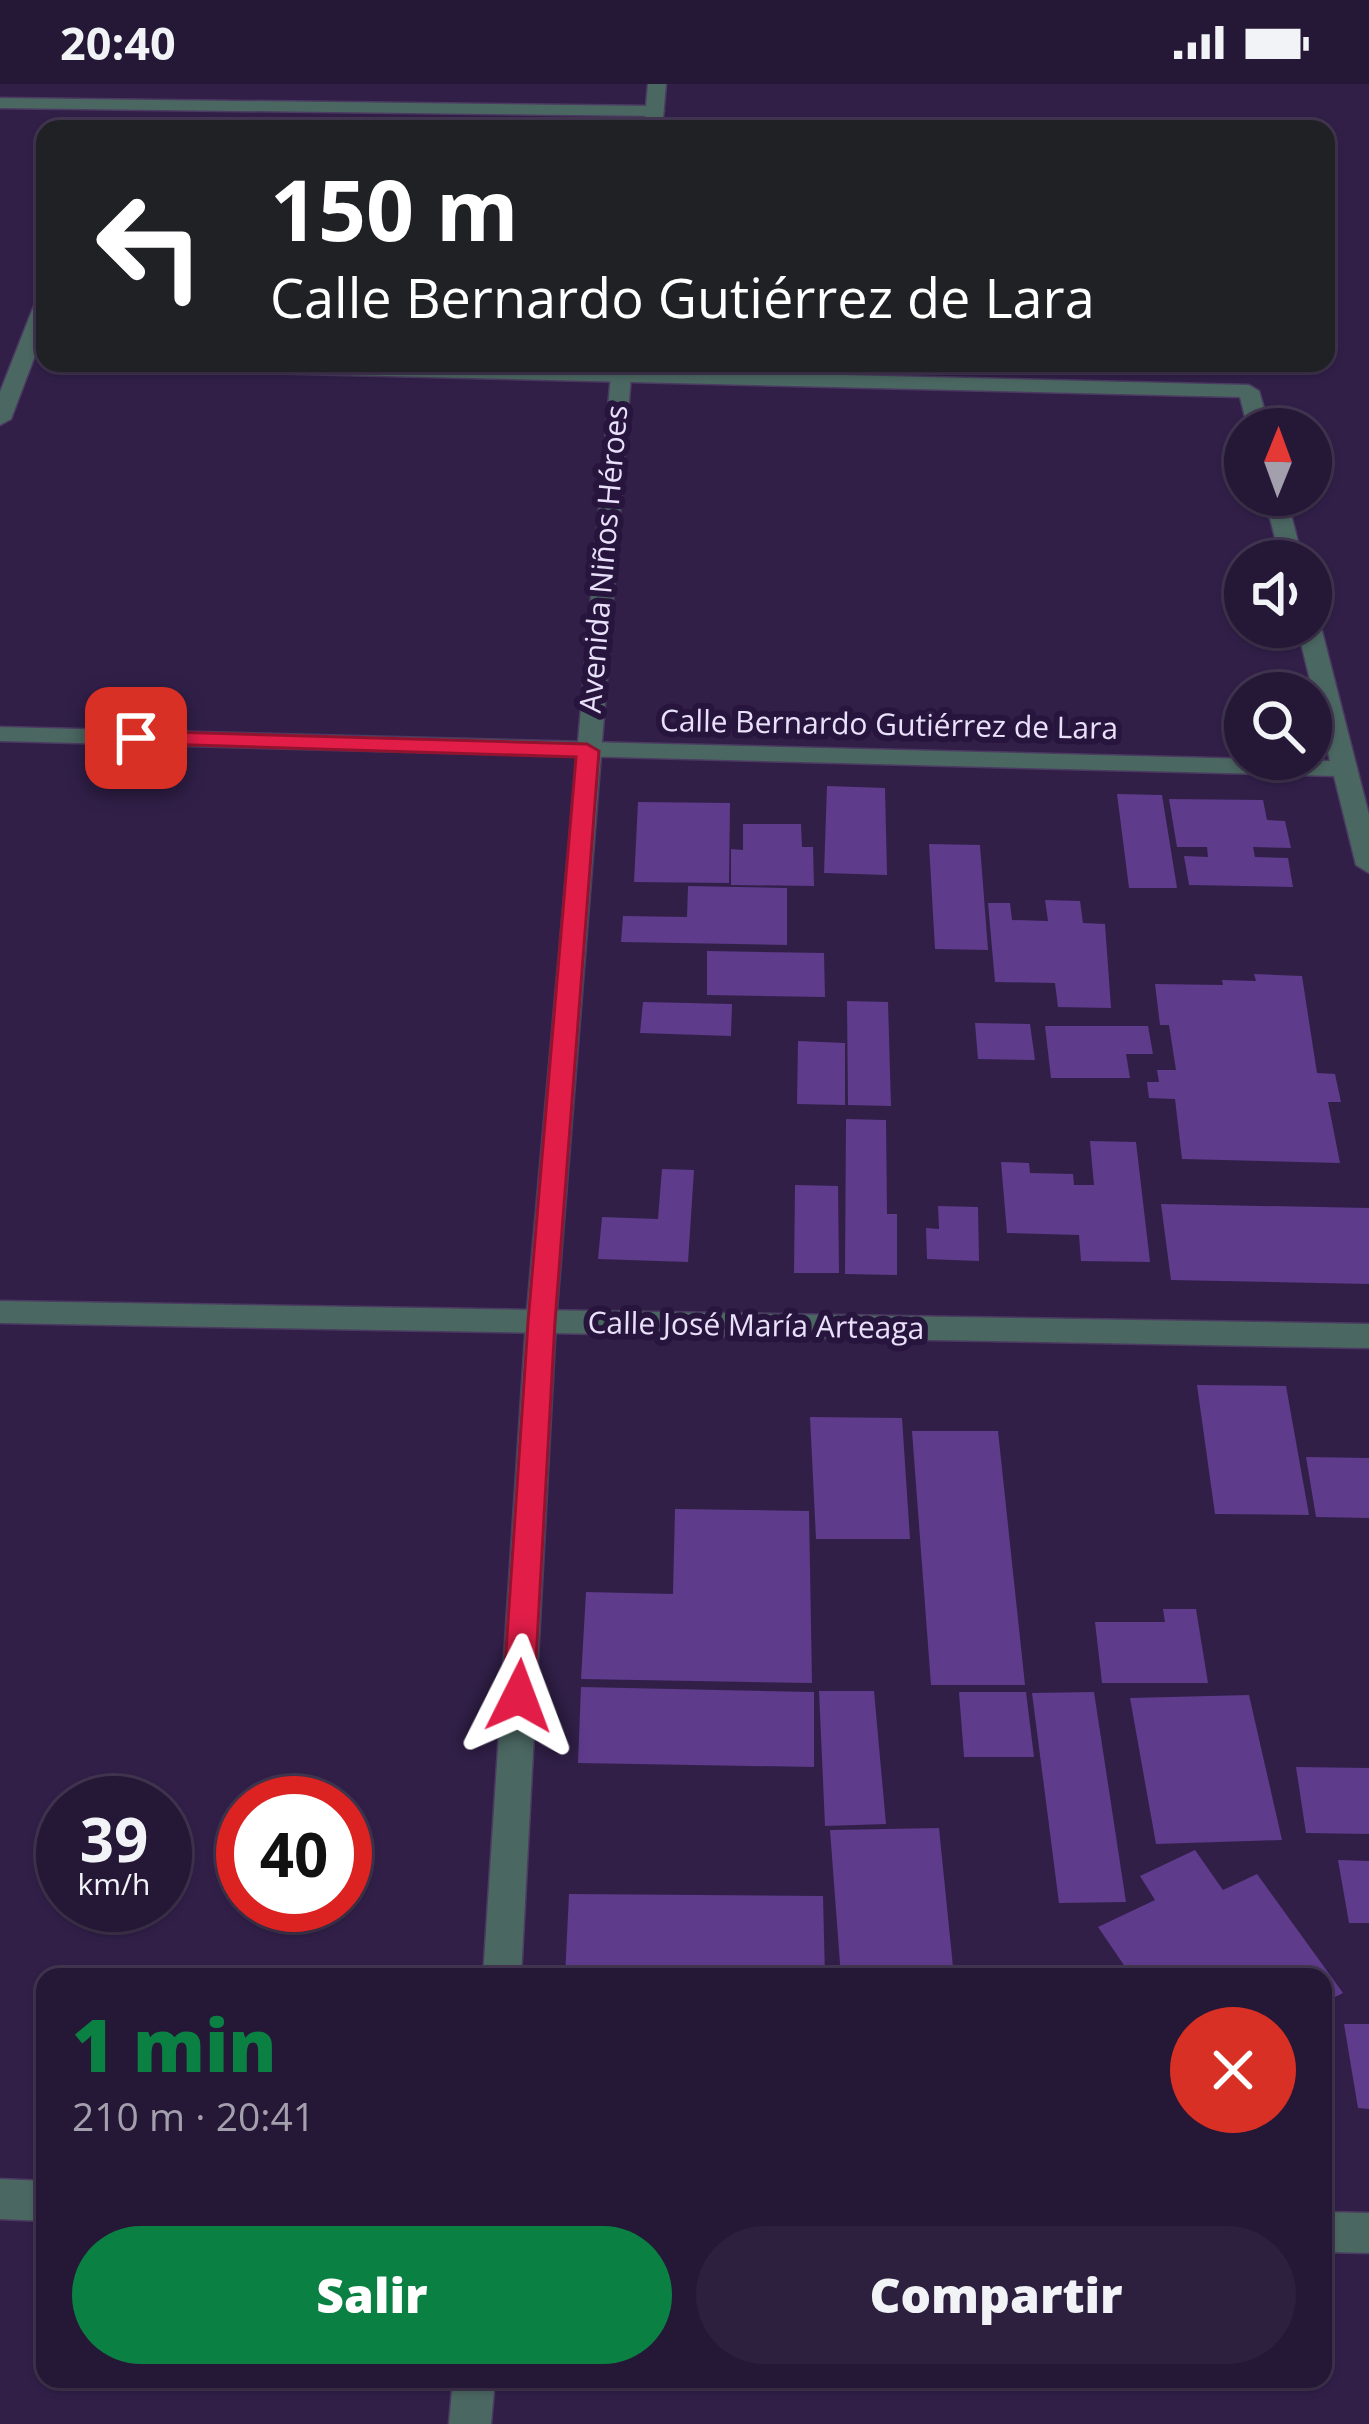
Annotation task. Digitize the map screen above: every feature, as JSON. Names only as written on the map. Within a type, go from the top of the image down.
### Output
[{"type":"street","points":[[121,120],[134,84]]},
{"type":"street","points":[[0,103],[654,120],[657,84]]},
{"type":"street","points":[[0,419],[10,361],[36,318]]},
{"type":"street","name":"Avenida Niños Héroes","points":[[503,1968],[542,1322],[621,372]]},
{"type":"street","points":[[730,372],[1249,391],[1253,408]]},
{"type":"street","points":[[1314,648],[1369,865]]},
{"type":"street","name":"Calle Bernardo Gutiérrez de Lara","points":[[0,734],[1345,769]]},
{"type":"street","name":"Calle José María Arteaga","points":[[0,1312],[1369,1336]]},
{"type":"street","points":[[0,2200],[36,2201]]},
{"type":"street","points":[[1332,2232],[1369,2233]]},
{"type":"street","points":[[470,2424],[473,2388]]},
{"type":"building","points":[[827,786],[885,788],[887,875],[824,873]]},
{"type":"building","points":[[1117,794],[1162,795],[1177,888],[1129,888]]},
{"type":"building","points":[[1169,799],[1263,800],[1267,820],[1285,821],[1291,848],[1253,847],[1255,857],[1288,858],[1293,887],[1189,885],[1184,856],[1208,857],[1207,847],[1177,847]]},
{"type":"building","points":[[638,802],[730,803],[729,883],[634,882]]},
{"type":"building","points":[[743,824],[801,824],[802,847],[813,847],[814,886],[731,885],[731,849],[743,850]]},
{"type":"building","points":[[929,844],[980,845],[988,950],[935,949]]},
{"type":"building","points":[[688,886],[787,888],[787,945],[621,942],[623,916],[687,917]]},
{"type":"building","points":[[1045,900],[1080,901],[1083,923],[1105,924],[1111,1008],[1058,1007],[1055,983],[995,982],[988,903],[1010,903],[1012,920],[1048,921]]},
{"type":"building","points":[[707,951],[824,953],[825,997],[707,995]]},
{"type":"building","points":[[1254,974],[1302,976],[1317,1073],[1335,1074],[1341,1102],[1328,1102],[1340,1163],[1182,1159],[1175,1099],[1149,1098],[1147,1082],[1159,1082],[1157,1070],[1176,1070],[1169,1025],[1160,1025],[1155,984],[1223,985],[1222,980],[1256,981]]},
{"type":"building","points":[[847,1001],[888,1002],[891,1106],[848,1105]]},
{"type":"building","points":[[643,1002],[732,1004],[731,1036],[640,1033]]},
{"type":"building","points":[[975,1023],[1030,1024],[1035,1060],[978,1059]]},
{"type":"building","points":[[1045,1026],[1148,1026],[1153,1054],[1126,1054],[1130,1078],[1051,1078]]},
{"type":"building","points":[[798,1041],[845,1043],[845,1105],[797,1104]]},
{"type":"building","points":[[846,1119],[886,1120],[887,1214],[897,1214],[897,1275],[845,1274]]},
{"type":"building","points":[[1090,1141],[1136,1142],[1150,1262],[1081,1261],[1079,1235],[1007,1233],[1001,1162],[1029,1163],[1030,1173],[1073,1174],[1074,1185],[1094,1185]]},
{"type":"building","points":[[662,1169],[694,1170],[688,1262],[598,1259],[602,1217],[658,1219]]},
{"type":"building","points":[[795,1185],[838,1186],[839,1273],[794,1273]]},
{"type":"building","points":[[1161,1204],[1369,1208],[1369,1284],[1171,1280]]},
{"type":"building","points":[[938,1206],[978,1207],[979,1261],[927,1259],[926,1228],[939,1229]]},
{"type":"building","points":[[1197,1385],[1286,1386],[1309,1515],[1215,1514]]},
{"type":"building","points":[[810,1417],[902,1418],[910,1539],[816,1539]]},
{"type":"building","points":[[912,1431],[998,1431],[1025,1685],[931,1685]]},
{"type":"building","points":[[1306,1457],[1369,1458],[1369,1518],[1316,1517]]},
{"type":"building","points":[[675,1509],[809,1511],[812,1683],[581,1679],[586,1592],[673,1594]]},
{"type":"building","points":[[1163,1609],[1196,1609],[1208,1683],[1102,1683],[1095,1622],[1165,1622]]},
{"type":"building","points":[[581,1687],[814,1692],[814,1767],[578,1763]]},
{"type":"building","points":[[819,1691],[874,1691],[886,1824],[825,1826]]},
{"type":"building","points":[[959,1692],[1026,1692],[1034,1757],[964,1757]]},
{"type":"building","points":[[1094,1692],[1126,1902],[1059,1903],[1032,1693]]},
{"type":"building","points":[[1249,1695],[1282,1840],[1156,1844],[1130,1698]]},
{"type":"building","points":[[1296,1767],[1369,1768],[1369,1834],[1306,1833]]},
{"type":"building","points":[[939,1828],[953,1968],[840,1968],[830,1830]]},
{"type":"building","points":[[1195,1850],[1223,1890],[1257,1874],[1325,1968],[1126,1968],[1098,1927],[1155,1900],[1140,1876]]},
{"type":"building","points":[[1338,1860],[1369,1861],[1369,1923],[1349,1923]]},
{"type":"building","points":[[569,1894],[823,1896],[825,1968],[565,1968]]},
{"type":"building","points":[[1332,1978],[1343,1993],[1332,1998]]},
{"type":"building","points":[[1344,2024],[1369,2024],[1369,2109],[1358,2108]]},
{"type":"route","points":[[136,738],[587,751],[542,1322],[519,1696]]}]
